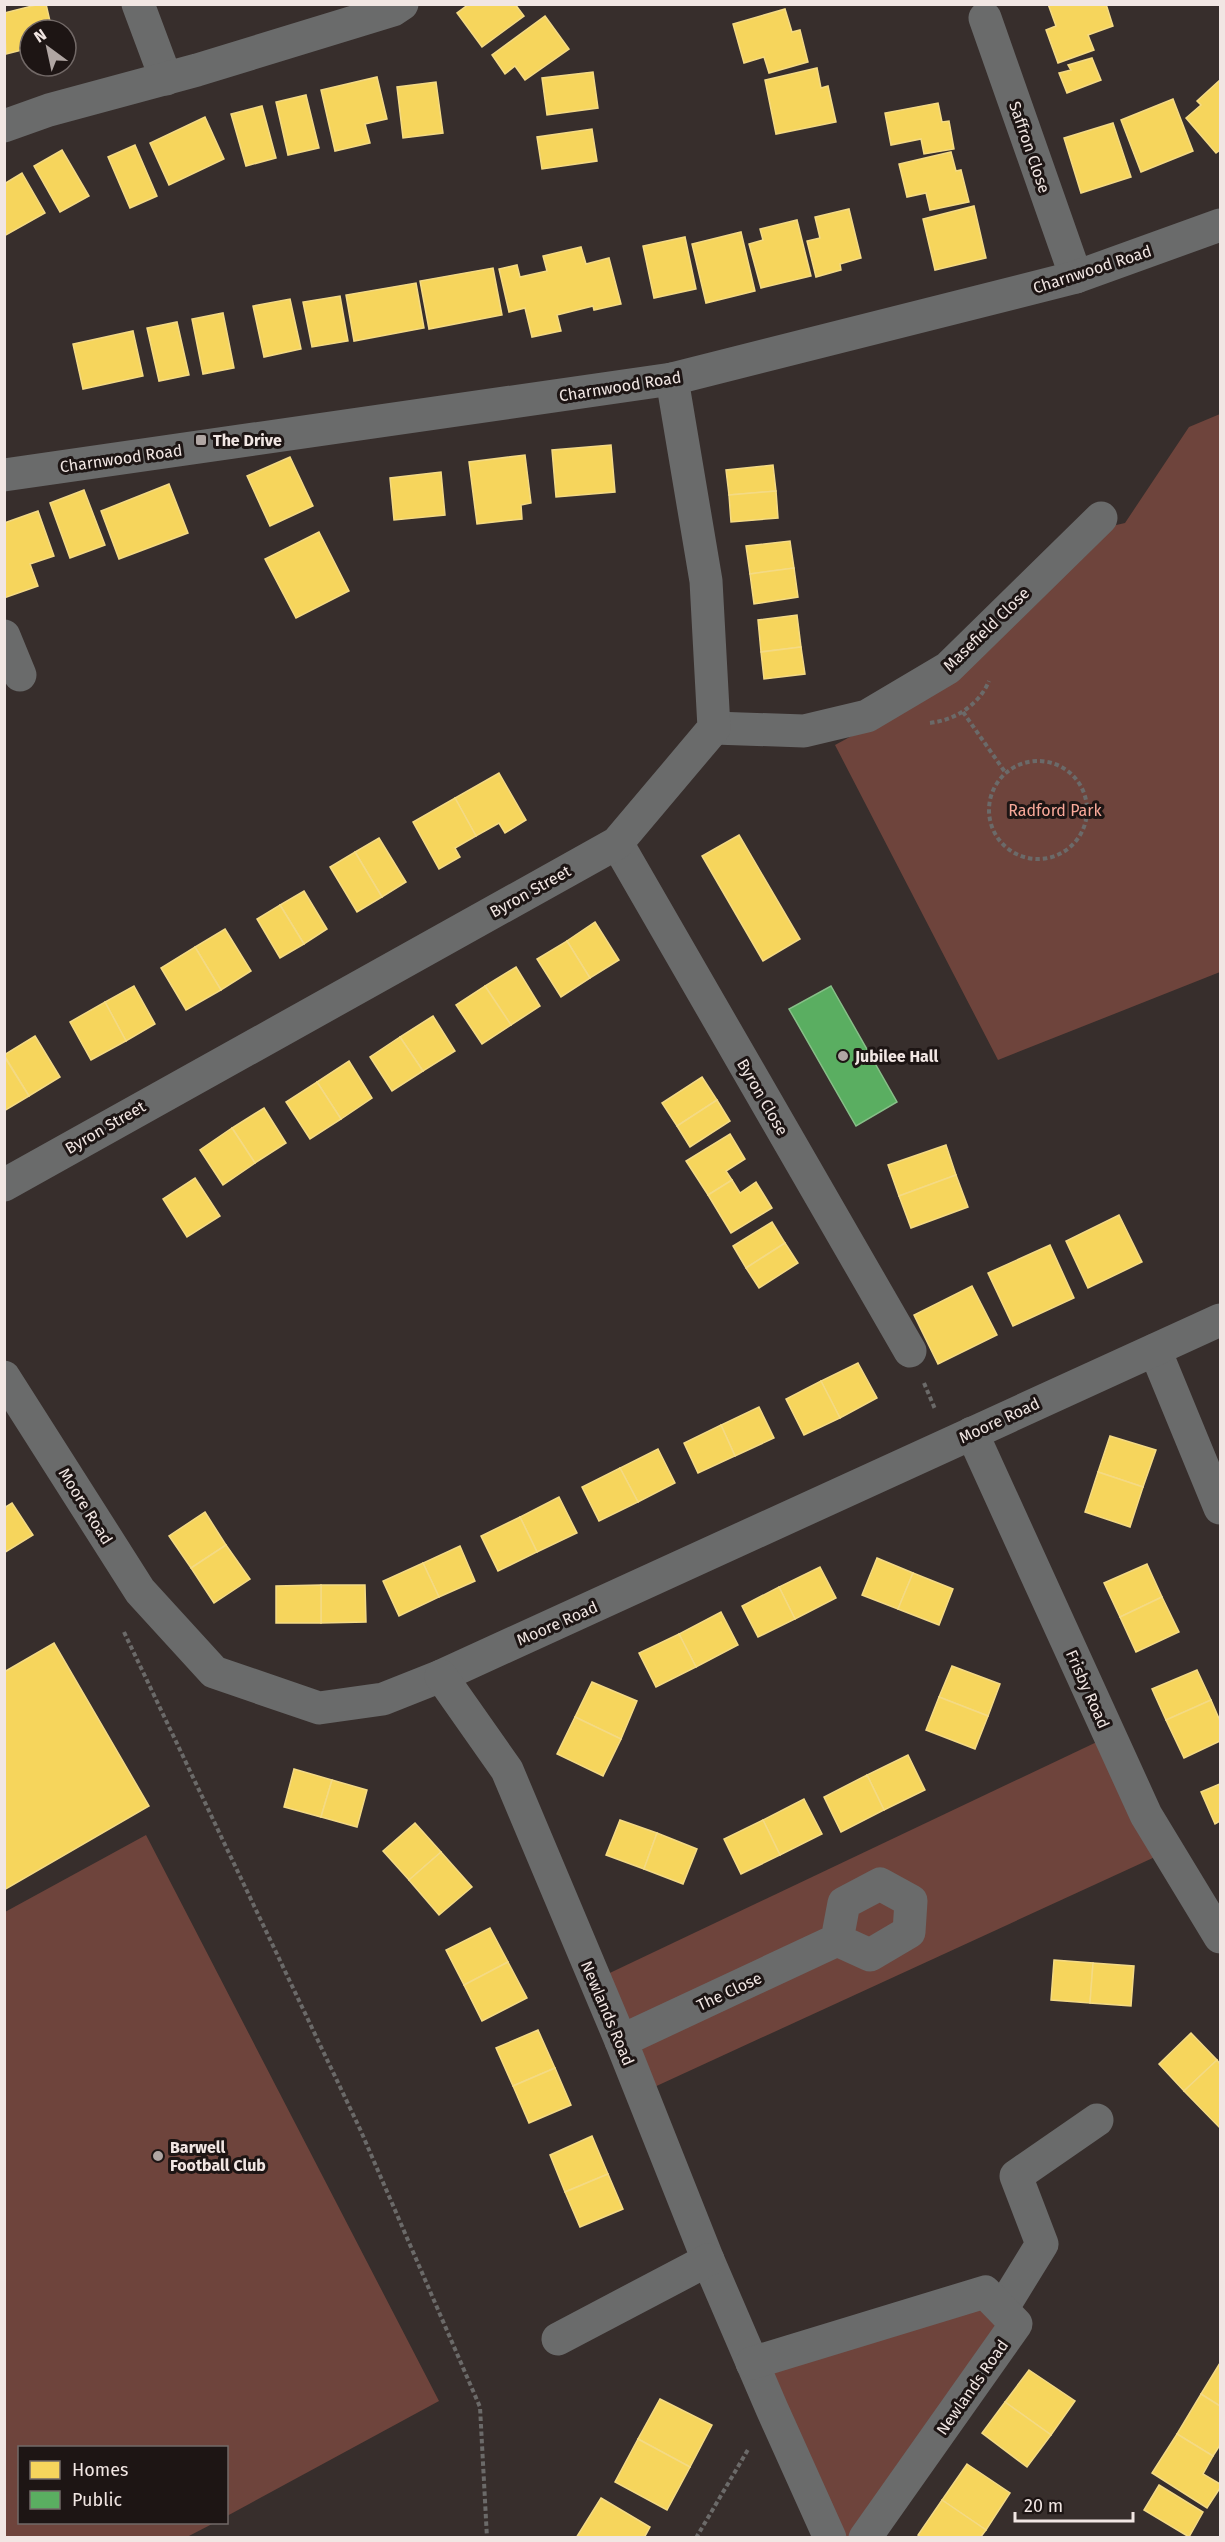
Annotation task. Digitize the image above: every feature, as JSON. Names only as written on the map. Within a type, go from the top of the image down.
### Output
[{"type":"street","points":[[138,4],[166,79]]},
{"type":"street","points":[[4,126],[49,110],[166,79],[393,10],[402,4]]},
{"type":"street","name":"Saffron Close","points":[[985,18],[1076,277]]},
{"type":"street","name":"Charnwood Road","points":[[4,475],[672,379],[1076,277],[1221,225]]},
{"type":"street","points":[[672,379],[706,581],[714,728]]},
{"type":"street","name":"Masefield Close","points":[[714,728],[804,730],[867,716],[948,668],[1101,518]]},
{"type":"street","points":[[4,636],[20,675]]},
{"type":"street","name":"Byron Street","points":[[4,1185],[617,843],[714,728]]},
{"type":"street","name":"Byron Close","points":[[617,843],[910,1351]]},
{"type":"street","name":"Moore Road","points":[[4,1377],[140,1592],[214,1672],[319,1708],[383,1700],[441,1676],[1221,1320]]},
{"type":"street","points":[[1155,1350],[1221,1508]]},
{"type":"street","name":"Frisby Road","points":[[961,1438],[1146,1815],[1221,1937]]},
{"type":"street","name":"Newlands Road","points":[[441,1676],[507,1770],[621,2041],[708,2260],[830,2538]]},
{"type":"street","name":"The Close","points":[[621,2041],[837,1940]]},
{"type":"street","points":[[752,2362],[985,2292],[1002,2309],[1042,2244],[1016,2176],[1097,2120]]},
{"type":"street","points":[[558,2339],[708,2260]]},
{"type":"street","name":"Newlands Road","points":[[865,2538],[1016,2324],[1002,2309]]},
{"type":"path","points":[[963,712],[1005,772]]},
{"type":"path","points":[[1028,760],[1051,761],[1074,774],[1084,790],[1088,814],[1080,837],[1065,852],[1043,860],[1025,858],[1008,849],[995,835],[988,815],[990,797],[998,780],[1005,772],[1028,760]]},
{"type":"path","points":[[910,1351],[961,1438]]},
{"type":"path","points":[[140,1592],[116,1615],[360,2128],[480,2407],[487,2538]]},
{"type":"path","points":[[696,2538],[772,2409]]},
{"type":"green space","name":"Radford Park","points":[[1220,414],[1220,972],[998,1060],[835,745],[955,680],[1112,526],[1125,523],[1189,427]]},
{"type":"green space","points":[[1101,1740],[1168,1851],[650,2089],[595,1980]]},
{"type":"green space","name":"Barwell Football Club","points":[[146,1835],[439,2401],[228,2515],[228,2446],[18,2446],[18,2524],[212,2524],[187,2537],[5,2537],[5,1912]]},
{"type":"green space","points":[[985,2292],[1016,2324],[877,2537],[829,2537],[752,2363]]},
{"type":"building: Homes","points":[[46,4],[49,18],[18,18],[18,51],[6,54],[4,13]]},
{"type":"building: Homes","points":[[469,4],[515,4],[524,16],[482,47],[457,13]]},
{"type":"building: Homes","points":[[1048,4],[1106,4],[1113,26],[1088,35],[1094,50],[1058,63],[1046,30],[1056,26]]},
{"type":"building: Homes","points":[[785,9],[792,32],[800,30],[808,62],[769,73],[764,57],[744,63],[733,24]]},
{"type":"building: Homes","points":[[545,16],[569,49],[525,80],[515,66],[505,74],[492,55]]},
{"type":"building: Homes","points":[[1092,58],[1101,80],[1067,93],[1059,73],[1071,70],[1068,65]]},
{"type":"building: Homes","points":[[817,68],[821,88],[828,86],[836,122],[776,134],[765,80]]},
{"type":"building: Homes","points":[[593,72],[598,108],[547,115],[542,78]]},
{"type":"building: Homes","points":[[377,77],[387,119],[365,124],[370,143],[335,151],[321,90]]},
{"type":"building: Homes","points":[[1220,80],[1220,150],[1216,153],[1186,118],[1201,105],[1197,101]]},
{"type":"building: Homes","points":[[436,82],[443,133],[403,138],[397,87]]},
{"type":"building: Homes","points":[[306,95],[319,148],[288,155],[276,102]]},
{"type":"building: Homes","points":[[1173,99],[1193,151],[1141,172],[1121,120]]},
{"type":"building: Homes","points":[[938,103],[942,122],[949,121],[954,149],[924,154],[921,139],[891,145],[885,113]]},
{"type":"building: Homes","points":[[262,106],[276,158],[246,166],[231,114]]},
{"type":"building: Homes","points":[[205,117],[224,159],[169,185],[150,143]]},
{"type":"building: Homes","points":[[1113,123],[1131,177],[1081,193],[1064,138]]},
{"type":"building: Homes","points":[[592,129],[597,161],[542,169],[537,137]]},
{"type":"building: Homes","points":[[135,145],[157,196],[130,208],[108,157]]},
{"type":"building: Homes","points":[[62,150],[89,196],[60,212],[34,166]]},
{"type":"building: Homes","points":[[951,152],[956,171],[961,170],[969,202],[930,210],[926,193],[907,197],[899,164]]},
{"type":"building: Homes","points":[[22,173],[45,213],[4,236],[4,184]]},
{"type":"building: Homes","points":[[974,206],[986,258],[935,270],[923,219]]},
{"type":"building: Homes","points":[[849,209],[861,258],[840,264],[841,270],[816,277],[807,241],[820,238],[815,217]]},
{"type":"building: Homes","points":[[797,220],[811,276],[761,288],[749,244],[763,240],[760,229]]},
{"type":"building: Homes","points":[[741,232],[755,291],[706,303],[692,244]]},
{"type":"building: Homes","points":[[685,237],[696,289],[654,298],[643,246]]},
{"type":"building: Homes","points":[[581,247],[586,264],[609,258],[621,304],[594,310],[593,306],[557,315],[561,331],[532,337],[525,308],[509,312],[499,269],[517,265],[520,277],[547,271],[543,256]]},
{"type":"building: Homes","points":[[493,268],[502,315],[429,329],[420,281]]},
{"type":"building: Homes","points":[[416,283],[424,328],[354,341],[346,295]]},
{"type":"building: Homes","points":[[340,296],[348,341],[312,347],[303,302]]},
{"type":"building: Homes","points":[[290,299],[301,349],[264,357],[253,306]]},
{"type":"building: Homes","points":[[223,313],[234,368],[203,374],[192,319]]},
{"type":"building: Homes","points":[[177,322],[189,375],[159,381],[147,328]]},
{"type":"building: Homes","points":[[133,331],[143,376],[83,389],[73,344]]},
{"type":"building: Homes","points":[[611,445],[615,492],[556,497],[552,450]]},
{"type":"building: Homes","points":[[525,455],[531,503],[521,505],[522,519],[477,524],[469,462]]},
{"type":"building: Homes","points":[[290,457],[313,506],[270,526],[247,476]]},
{"type":"building: Homes","points":[[773,465],[776,491],[729,495],[726,470]]},
{"type":"building: Homes","points":[[441,472],[445,515],[394,520],[390,478]]},
{"type":"building: Homes","points":[[169,484],[188,533],[119,559],[101,511]]},
{"type":"building: Homes","points":[[84,490],[105,545],[70,558],[50,503]]},
{"type":"building: Homes","points":[[776,491],[778,518],[731,522],[729,495]]},
{"type":"building: Homes","points":[[38,511],[54,556],[30,564],[38,586],[4,598],[4,523]]},
{"type":"building: Homes","points":[[319,532],[349,591],[296,618],[265,559]]},
{"type":"building: Homes","points":[[790,541],[794,568],[750,574],[746,546]]},
{"type":"building: Homes","points":[[794,568],[798,597],[754,604],[750,574]]},
{"type":"building: Homes","points":[[797,615],[801,647],[761,652],[758,620]]},
{"type":"building: Homes","points":[[801,647],[805,674],[764,679],[761,652]]},
{"type":"building: Homes","points":[[499,773],[526,820],[505,833],[499,823],[476,836],[455,798]]},
{"type":"building: Homes","points":[[455,798],[476,836],[455,848],[460,857],[439,869],[413,822]]},
{"type":"building: Homes","points":[[739,835],[800,939],[763,961],[702,856]]},
{"type":"building: Homes","points":[[379,838],[406,882],[382,897],[355,852]]},
{"type":"building: Homes","points":[[355,852],[382,897],[357,912],[330,867]]},
{"type":"building: Homes","points":[[304,891],[327,929],[304,944],[280,905]]},
{"type":"building: Homes","points":[[280,905],[304,944],[280,958],[257,919]]},
{"type":"building: Homes","points":[[595,922],[619,960],[590,978],[567,941]]},
{"type":"building: Homes","points":[[225,929],[251,971],[221,990],[195,947]]},
{"type":"building: Homes","points":[[567,941],[590,978],[561,997],[537,959]]},
{"type":"building: Homes","points":[[195,947],[221,990],[186,1010],[161,968]]},
{"type":"building: Homes","points":[[516,967],[540,1006],[511,1025],[485,986]]},
{"type":"building: Homes","points":[[134,986],[155,1024],[126,1041],[105,1002]]},
{"type":"building: Homes","points":[[485,986],[511,1025],[482,1044],[456,1005]]},
{"type":"building: Homes","points":[[105,1002],[126,1041],[91,1060],[70,1022]]},
{"type":"building: Homes","points":[[433,1016],[455,1051],[423,1071],[400,1037]]},
{"type":"building: Homes","points":[[35,1036],[60,1077],[29,1096],[4,1055]]},
{"type":"building: Homes","points":[[400,1037],[423,1071],[392,1091],[370,1057]]},
{"type":"building: Homes","points":[[4,1056],[29,1096],[4,1111]]},
{"type":"building: Homes","points":[[349,1061],[372,1098],[341,1119],[317,1082]]},
{"type":"building: Homes","points":[[702,1077],[717,1100],[677,1126],[662,1103]]},
{"type":"building: Homes","points":[[317,1082],[341,1119],[310,1139],[286,1102]]},
{"type":"building: Homes","points":[[717,1100],[730,1121],[690,1147],[677,1126]]},
{"type":"building: Homes","points":[[264,1108],[286,1143],[255,1163],[232,1128]]},
{"type":"building: Homes","points":[[232,1128],[255,1163],[223,1185],[200,1150]]},
{"type":"building: Homes","points":[[730,1134],[745,1159],[726,1171],[732,1180],[708,1195],[686,1161]]},
{"type":"building: Homes","points":[[946,1145],[956,1175],[899,1196],[888,1165]]},
{"type":"building: Homes","points":[[956,1175],[968,1207],[911,1228],[899,1196]]},
{"type":"building: Homes","points":[[195,1178],[220,1216],[187,1237],[163,1199]]},
{"type":"building: Homes","points":[[732,1180],[740,1193],[756,1182],[772,1208],[731,1233],[708,1195]]},
{"type":"building: Homes","points":[[1119,1215],[1142,1262],[1088,1288],[1066,1241]]},
{"type":"building: Homes","points":[[772,1222],[785,1243],[746,1268],[733,1246]]},
{"type":"building: Homes","points":[[785,1243],[798,1263],[759,1288],[746,1268]]},
{"type":"building: Homes","points":[[1050,1245],[1074,1298],[1013,1326],[988,1273]]},
{"type":"building: Homes","points":[[972,1286],[997,1335],[938,1364],[914,1315]]},
{"type":"building: Homes","points":[[858,1363],[877,1398],[840,1418],[821,1381]]},
{"type":"building: Homes","points":[[821,1381],[840,1418],[804,1435],[786,1399]]},
{"type":"building: Homes","points":[[759,1407],[774,1438],[735,1456],[721,1425]]},
{"type":"building: Homes","points":[[721,1425],[735,1456],[698,1473],[684,1443]]},
{"type":"building: Homes","points":[[1110,1436],[1156,1450],[1143,1487],[1098,1472]]},
{"type":"building: Homes","points":[[658,1449],[675,1483],[638,1502],[620,1468]]},
{"type":"building: Homes","points":[[620,1468],[638,1502],[599,1521],[582,1487]]},
{"type":"building: Homes","points":[[1098,1472],[1143,1487],[1130,1527],[1085,1512]]},
{"type":"building: Homes","points":[[559,1497],[577,1533],[537,1552],[520,1517]]},
{"type":"building: Homes","points":[[12,1503],[33,1535],[4,1553],[4,1508]]},
{"type":"building: Homes","points":[[205,1512],[226,1545],[191,1568],[169,1536]]},
{"type":"building: Homes","points":[[520,1517],[537,1552],[498,1571],[481,1536]]},
{"type":"building: Homes","points":[[226,1545],[250,1579],[214,1603],[191,1568]]},
{"type":"building: Homes","points":[[460,1546],[475,1581],[439,1597],[423,1563]]},
{"type":"building: Homes","points":[[877,1558],[913,1573],[898,1609],[862,1595]]},
{"type":"building: Homes","points":[[423,1563],[439,1597],[399,1616],[383,1581]]},
{"type":"building: Homes","points":[[1147,1564],[1162,1597],[1120,1617],[1104,1583]]},
{"type":"building: Homes","points":[[820,1567],[836,1598],[795,1619],[779,1587]]},
{"type":"building: Homes","points":[[913,1573],[953,1589],[939,1625],[898,1609]]},
{"type":"building: Homes","points":[[321,1585],[365,1585],[366,1622],[321,1623]]},
{"type":"building: Homes","points":[[321,1585],[321,1623],[276,1623],[276,1586]]},
{"type":"building: Homes","points":[[779,1587],[795,1619],[758,1637],[742,1606]]},
{"type":"building: Homes","points":[[1162,1597],[1179,1632],[1136,1652],[1120,1617]]},
{"type":"building: Homes","points":[[721,1612],[738,1645],[696,1667],[679,1634]]},
{"type":"building: Homes","points":[[679,1634],[696,1667],[656,1687],[639,1653]]},
{"type":"building: Homes","points":[[54,1643],[149,1806],[4,1890],[4,1672]]},
{"type":"building: Homes","points":[[952,1666],[1000,1684],[988,1716],[939,1697]]},
{"type":"building: Homes","points":[[1197,1670],[1211,1700],[1166,1720],[1152,1689]]},
{"type":"building: Homes","points":[[592,1682],[637,1701],[621,1739],[575,1717]]},
{"type":"building: Homes","points":[[939,1697],[988,1716],[975,1749],[926,1730]]},
{"type":"building: Homes","points":[[1211,1700],[1220,1721],[1220,1741],[1184,1758],[1166,1720]]},
{"type":"building: Homes","points":[[575,1717],[621,1739],[603,1776],[557,1754]]},
{"type":"building: Homes","points":[[908,1755],[925,1790],[884,1810],[867,1775]]},
{"type":"building: Homes","points":[[294,1769],[332,1780],[321,1817],[284,1807]]},
{"type":"building: Homes","points":[[867,1775],[884,1810],[841,1832],[824,1797]]},
{"type":"building: Homes","points":[[332,1780],[367,1790],[357,1827],[321,1817]]},
{"type":"building: Homes","points":[[1220,1784],[1220,1821],[1215,1824],[1201,1792]]},
{"type":"building: Homes","points":[[804,1799],[822,1834],[780,1855],[763,1820]]},
{"type":"building: Homes","points":[[620,1820],[657,1833],[644,1869],[606,1855]]},
{"type":"building: Homes","points":[[763,1820],[780,1855],[741,1874],[724,1839]]},
{"type":"building: Homes","points":[[415,1823],[441,1852],[409,1880],[383,1851]]},
{"type":"building: Homes","points":[[657,1833],[697,1849],[683,1884],[644,1869]]},
{"type":"building: Homes","points":[[441,1852],[472,1887],[439,1915],[409,1880]]},
{"type":"building: Homes","points":[[490,1928],[508,1962],[464,1985],[446,1950]]},
{"type":"building: Homes","points":[[1054,1960],[1093,1963],[1090,2003],[1051,2000]]},
{"type":"building: Homes","points":[[508,1962],[527,1998],[482,2021],[464,1985]]},
{"type":"building: Homes","points":[[1093,1963],[1134,1966],[1131,2006],[1090,2003]]},
{"type":"building: Homes","points":[[538,2030],[555,2068],[513,2086],[496,2048]]},
{"type":"building: Homes","points":[[1191,2033],[1217,2060],[1184,2091],[1159,2064]]},
{"type":"building: Homes","points":[[1217,2060],[1220,2064],[1220,2128],[1184,2091]]},
{"type":"building: Homes","points":[[555,2068],[571,2105],[529,2123],[513,2086]]},
{"type":"building: Homes","points":[[592,2136],[608,2174],[565,2192],[550,2155]]},
{"type":"building: Homes","points":[[608,2174],[623,2209],[580,2227],[565,2192]]},
{"type":"building: Homes","points":[[1220,2363],[1220,2406],[1201,2394]]},
{"type":"building: Homes","points":[[1029,2370],[1075,2401],[1051,2435],[1005,2402]]},
{"type":"building: Homes","points":[[1201,2394],[1220,2406],[1220,2445],[1213,2456],[1177,2434]]},
{"type":"building: Homes","points":[[660,2399],[712,2425],[690,2467],[638,2439]]},
{"type":"building: Homes","points":[[1005,2402],[1051,2435],[1027,2467],[982,2433]]},
{"type":"building: Homes","points":[[1177,2434],[1213,2456],[1203,2474],[1220,2484],[1220,2488],[1207,2508],[1152,2473]]},
{"type":"building: Homes","points":[[638,2439],[690,2467],[667,2510],[615,2482]]},
{"type":"building: Homes","points":[[967,2464],[1010,2493],[986,2530],[942,2500]]},
{"type":"building: Homes","points":[[1159,2485],[1203,2512],[1189,2537],[1144,2510]]},
{"type":"building: Homes","points":[[601,2498],[650,2527],[644,2538],[576,2538]]},
{"type":"building: Homes","points":[[942,2500],[986,2530],[980,2538],[922,2538],[918,2535]]},
{"type":"building: Public","name":"Jubilee Hall","points":[[831,986],[897,1102],[856,1126],[789,1009]]},
{"type":"place","name":"The Drive","points":[[201,440]]},
{"type":"place","name":"Jubilee Hall","points":[[843,1056]]},
{"type":"place","name":"Barwell Football Club","points":[[158,2156]]}]
